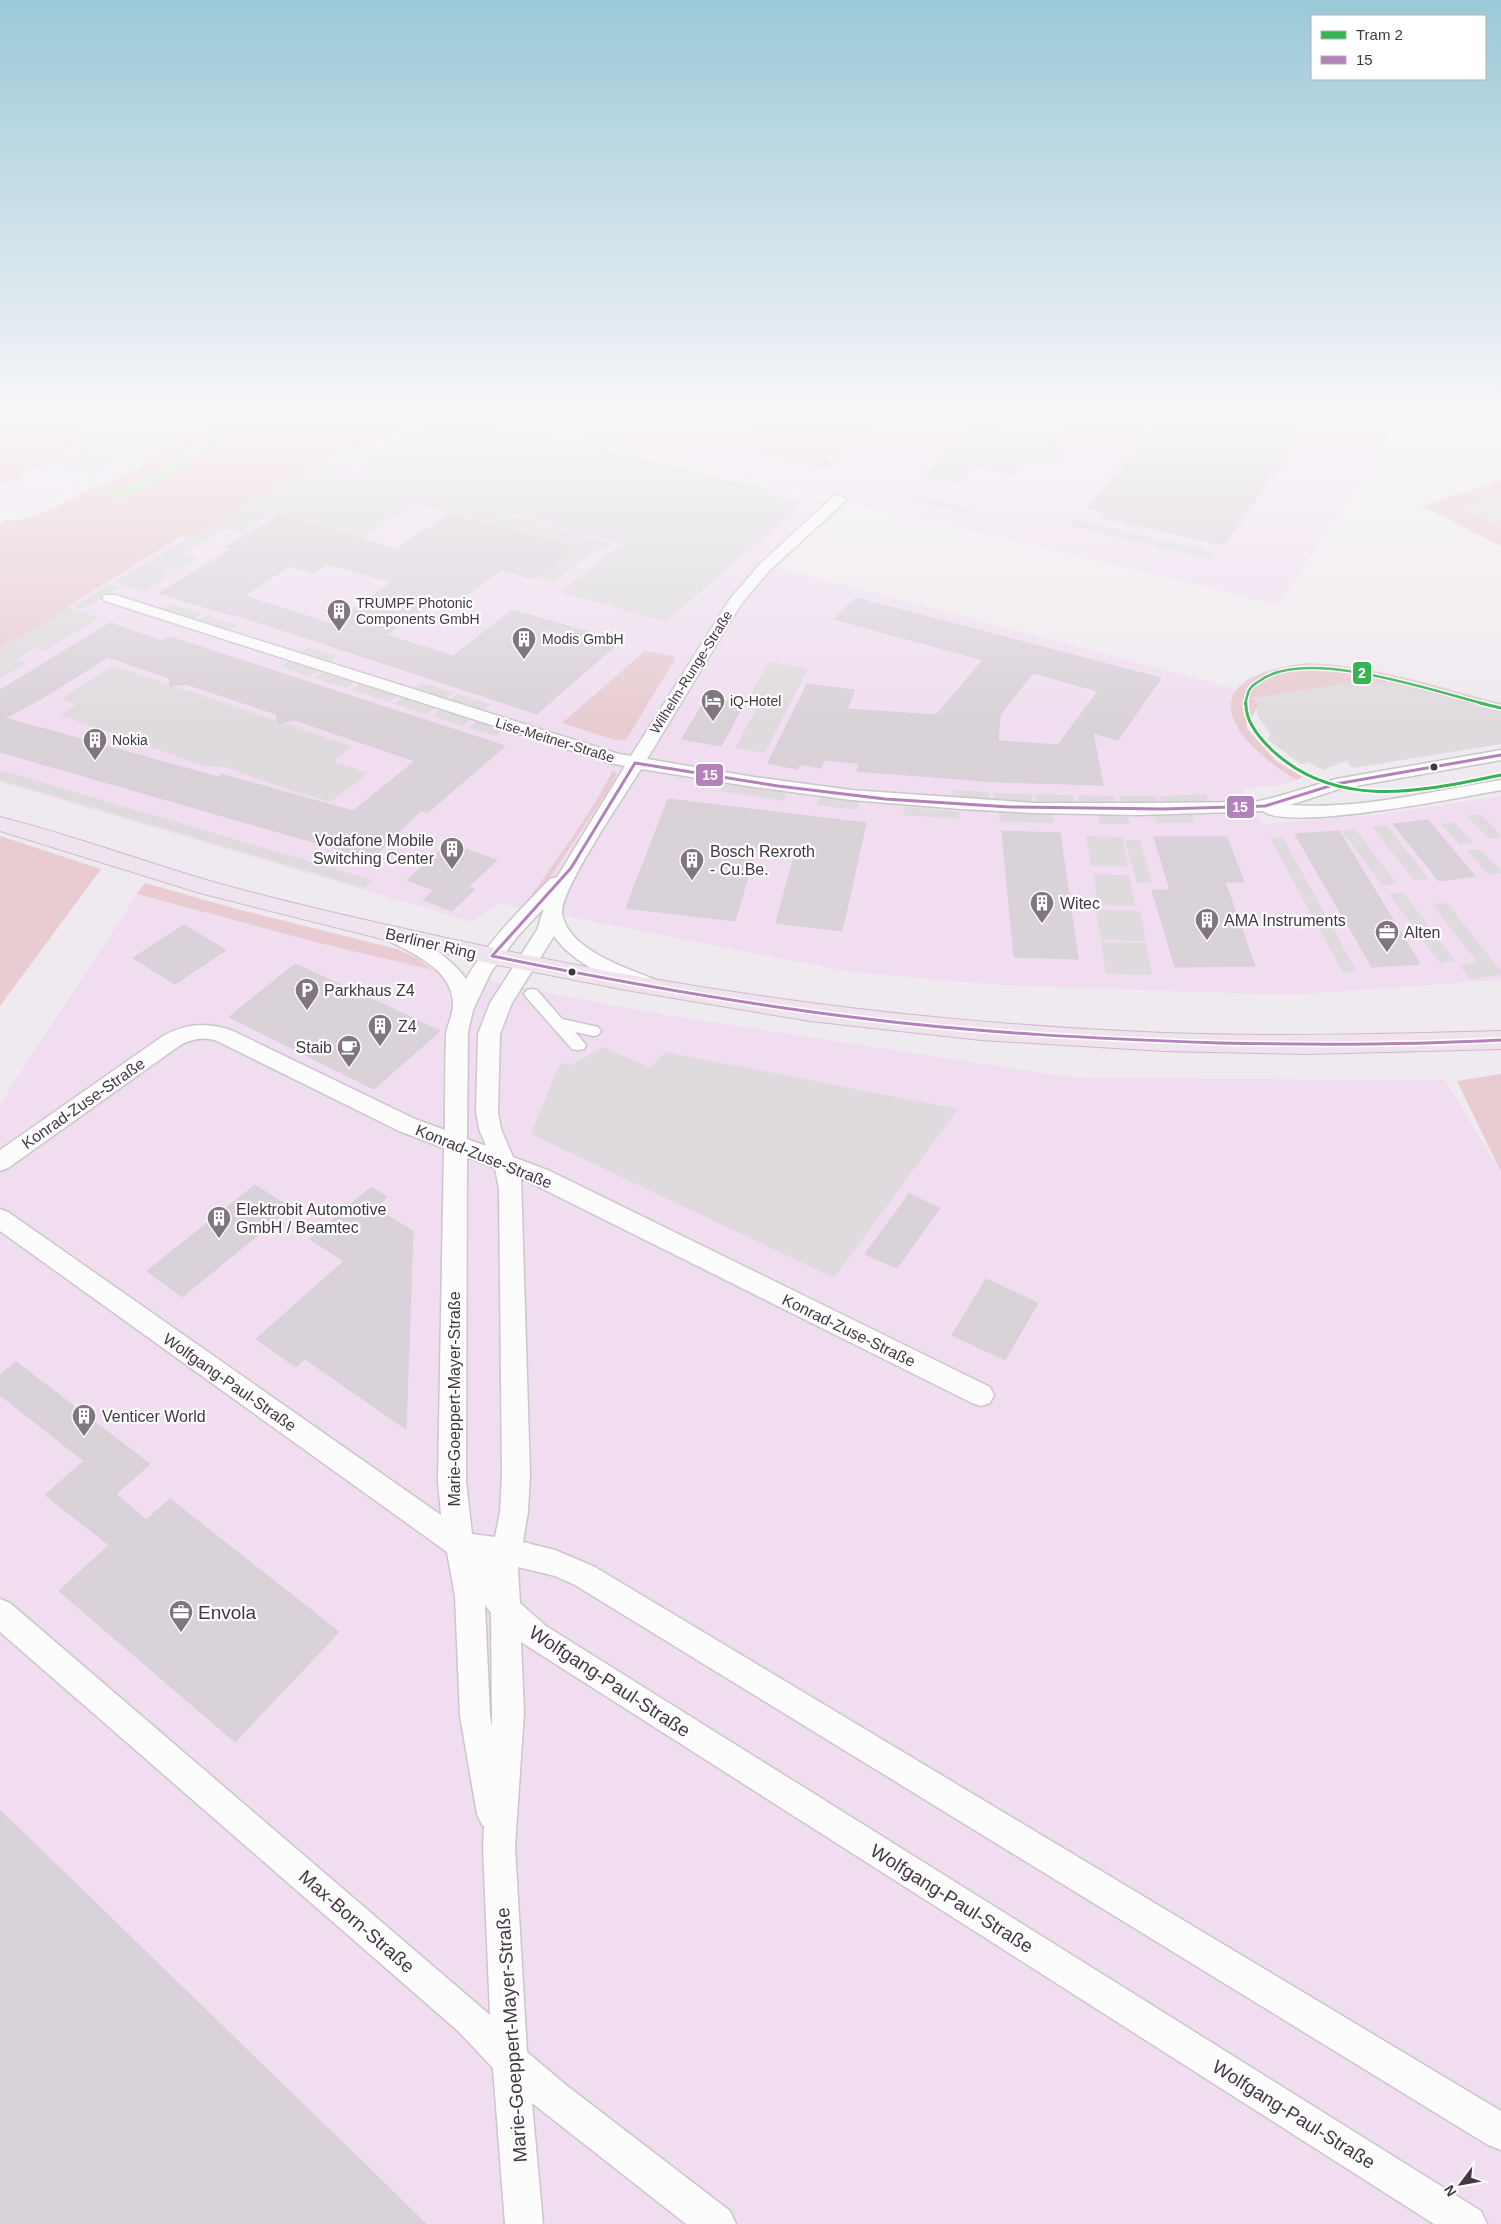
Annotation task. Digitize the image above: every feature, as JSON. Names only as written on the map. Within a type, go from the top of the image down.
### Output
[{"type":"main road","name":"Berliner Ring","points":[[0,824],[208,888],[390,933],[524,963],[655,988],[819,1013],[940,1027],[1163,1042],[1308,1045],[1501,1040]]},
{"type":"street","name":"Wilhelm-Runge-Straße","points":[[524,963],[547,931],[557,896],[571,868],[735,602],[765,567],[819,518]]},
{"type":"street","name":"Lise-Meitner-Straße","points":[[110,598],[605,756],[635,763],[798,789],[936,803],[1074,809],[1255,807],[1313,812],[1376,807],[1501,785]]},
{"type":"street","name":"Lise-Meitner-Straße","points":[[1255,807],[1280,802],[1317,789],[1353,780],[1501,755]]},
{"type":"street","points":[[1353,780],[1376,807]]},
{"type":"street","name":"Wilhelm-Runge-Straße","points":[[492,956],[571,868]]},
{"type":"street","points":[[552,912],[560,935],[572,947],[655,988]]},
{"type":"street","points":[[390,933],[425,951],[446,968],[459,987],[463,1005]]},
{"type":"street","name":"Marie-Goeppert-Mayer-Straße","points":[[492,956],[463,1005],[458,1023],[452,1481],[454,1509],[472,1616],[476,1716],[499,1847],[510,2060],[524,2224]]},
{"type":"street","name":"Marie-Goeppert-Mayer-Straße","points":[[499,1847],[509,1712],[504,1573],[514,1512],[516,1475],[512,1198],[510,1180],[488,1121],[487,1052],[494,1017],[524,963]]},
{"type":"street","points":[[532,994],[578,1045]]},
{"type":"street","points":[[557,1023],[593,1031]]},
{"type":"street","name":"Konrad-Zuse-Straße","points":[[0,1162],[171,1041],[186,1033],[202,1030],[218,1033],[395,1119],[542,1177],[981,1395]]},
{"type":"street","name":"Wolfgang-Paul-Straße","points":[[0,1218],[460,1545],[505,1609],[536,1636],[1468,2224]]},
{"type":"street","name":"Wolfgang-Paul-Straße","points":[[460,1545],[554,1562],[585,1576],[1501,2132]]},
{"type":"street","name":"Max-Born-Straße","points":[[0,1613],[462,2013],[510,2060],[553,2098],[717,2224]]},
{"type":"shaded area","points":[[28,518],[223,518],[189,538],[181,536],[67,607],[70,608],[0,649],[0,524],[5,520]]},
{"type":"shaded area","points":[[224,518],[268,518],[242,533],[226,529],[184,554],[198,559],[179,570],[169,567],[162,572],[171,575],[144,592],[114,582]]},
{"type":"shaded area","points":[[225,518],[831,518],[777,567],[1236,689],[1231,700],[1232,718],[1237,728],[1256,751],[1296,780],[1283,785],[1242,788],[1262,824],[1376,815],[1501,796],[1501,980],[1287,995],[1001,985],[851,972],[498,903],[472,922],[0,782],[0,649],[69,608],[66,607],[181,536],[190,538]]},
{"type":"shaded area","points":[[287,518],[394,518],[361,539]]},
{"type":"shaded area","points":[[466,518],[517,518],[611,544],[593,552],[553,583],[536,578],[575,548]]},
{"type":"shaded area","points":[[522,518],[786,518],[666,622],[560,592],[621,544]]},
{"type":"shaded area","points":[[917,518],[1335,518],[1279,605]]},
{"type":"shaded area","points":[[1445,518],[1501,518],[1501,546]]},
{"type":"shaded area","points":[[1445,518],[1482,518],[1501,527],[1501,546]]},
{"type":"shaded area","points":[[1073,519],[1215,553],[1211,559],[1068,525]]},
{"type":"shaded area","points":[[110,585],[119,588],[83,609],[73,606]]},
{"type":"shaded area","points":[[170,604],[202,614],[193,619],[161,609]]},
{"type":"shaded area","points":[[70,608],[100,618],[45,651],[35,648],[17,659],[26,663],[0,679],[0,649]]},
{"type":"shaded area","points":[[206,615],[237,625],[229,630],[198,620]]},
{"type":"shaded area","points":[[308,647],[338,656],[329,662],[299,653]]},
{"type":"shaded area","points":[[645,651],[673,656],[675,659],[626,740],[615,740],[562,723]]},
{"type":"shaded area","points":[[289,661],[318,670],[310,676],[280,667]]},
{"type":"shaded area","points":[[768,662],[808,668],[765,753],[735,748],[760,702],[748,699]]},
{"type":"shaded area","points":[[1306,663],[1355,667],[1404,677],[1501,703],[1501,711],[1386,682],[1385,684],[1254,698],[1259,704],[1249,723],[1246,723],[1248,730],[1276,761],[1303,777],[1296,780],[1270,762],[1250,744],[1237,726],[1231,709],[1234,694],[1247,681],[1270,670]]},
{"type":"shaded area","points":[[113,666],[352,746],[334,761],[368,773],[331,802],[292,791],[226,767],[204,766],[60,715],[76,705],[61,699]]},
{"type":"shaded area","points":[[323,672],[354,682],[346,688],[314,678]]},
{"type":"shaded area","points":[[1372,679],[1379,685],[1386,682],[1501,711],[1501,744],[1353,768],[1346,761],[1323,770],[1308,762],[1301,764],[1269,740],[1268,737],[1271,735],[1257,715],[1257,705],[1259,704],[1253,698]]},
{"type":"shaded area","points":[[421,683],[453,692],[445,699],[413,689]]},
{"type":"shaded area","points":[[360,684],[398,696],[389,702],[352,690]]},
{"type":"shaded area","points":[[458,694],[490,704],[482,711],[450,701]]},
{"type":"shaded area","points":[[403,697],[435,707],[426,714],[394,704]]},
{"type":"shaded area","points":[[441,709],[471,719],[463,726],[432,716]]},
{"type":"shaded area","points":[[477,721],[504,730],[495,736],[469,728]]},
{"type":"shaded area","points":[[0,770],[373,880],[365,888],[0,780]]},
{"type":"shaded area","points":[[613,770],[617,774],[611,786],[529,909],[508,930],[503,927],[514,918],[569,842],[588,814]]},
{"type":"shaded area","points":[[724,784],[786,793],[784,801],[720,791]]},
{"type":"shaded area","points":[[952,790],[989,792],[989,799],[952,797]]},
{"type":"shaded area","points":[[994,793],[1031,794],[1032,801],[994,800]]},
{"type":"shaded area","points":[[1035,794],[1073,795],[1074,803],[1036,801]]},
{"type":"shaded area","points":[[1206,794],[1209,802],[1163,803],[1160,796]]},
{"type":"shaded area","points":[[1077,795],[1114,796],[1116,803],[1079,802]]},
{"type":"shaded area","points":[[1119,796],[1156,796],[1158,803],[1121,803]]},
{"type":"shaded area","points":[[819,798],[859,802],[857,810],[817,805]]},
{"type":"shaded area","points":[[905,807],[960,812],[959,819],[903,815]]},
{"type":"shaded area","points":[[999,813],[1053,815],[1054,823],[1000,822]]},
{"type":"shaded area","points":[[1480,814],[1501,837],[1489,839],[1467,816]]},
{"type":"shaded area","points":[[1098,815],[1127,815],[1130,824],[1100,824]]},
{"type":"shaded area","points":[[1192,815],[1195,823],[1157,823],[1154,816]]},
{"type":"shaded area","points":[[1454,822],[1473,842],[1460,845],[1441,824]]},
{"type":"shaded area","points":[[1386,825],[1429,879],[1414,880],[1372,827]]},
{"type":"shaded area","points":[[1355,829],[1397,884],[1383,886],[1342,831]]},
{"type":"shaded area","points":[[0,836],[101,869],[0,1006]]},
{"type":"shaded area","points":[[1086,836],[1122,837],[1128,866],[1091,866]]},
{"type":"shaded area","points":[[1270,838],[1283,838],[1357,972],[1343,973]]},
{"type":"shaded area","points":[[1125,840],[1140,840],[1152,883],[1137,883]]},
{"type":"shaded area","points":[[1480,849],[1501,873],[1489,875],[1467,851]]},
{"type":"shaded area","points":[[1093,874],[1129,875],[1135,906],[1098,905]]},
{"type":"shaded area","points":[[145,883],[237,909],[397,949],[417,958],[433,970],[323,944],[137,894]]},
{"type":"shaded area","points":[[1403,892],[1455,961],[1440,963],[1389,894]]},
{"type":"shaded area","points":[[137,894],[323,944],[433,970],[647,1012],[1075,1078],[1445,1080],[1501,1173],[1501,2224],[0,2224],[0,1104]]},
{"type":"shaded area","points":[[1447,903],[1501,971],[1501,975],[1470,979],[1459,965],[1477,962],[1432,904]]},
{"type":"shaded area","points":[[1096,910],[1140,911],[1146,941],[1101,940]]},
{"type":"shaded area","points":[[1101,942],[1146,943],[1152,975],[1106,974]]},
{"type":"shaded area","points":[[603,1047],[651,1068],[665,1052],[958,1109],[834,1278],[531,1134],[560,1063],[571,1065]]},
{"type":"shaded area","points":[[1501,1074],[1501,1172],[1457,1081]]},
{"type":"building","points":[[273,518],[288,518],[396,549],[444,518],[464,518],[575,548],[533,579],[501,570],[459,601],[441,596],[386,635],[453,656],[512,610],[621,641],[537,714],[233,614],[231,615],[159,593],[231,549],[225,547]],"holes":[[[327,564],[392,582],[332,624],[244,596],[290,566],[312,573]]]},
{"type":"building","points":[[1103,518],[1243,518],[1224,545]]},
{"type":"building","points":[[856,598],[1161,678],[1118,740],[1093,733],[1103,785],[998,782],[857,771],[859,763],[824,760],[821,768],[800,764],[797,769],[768,763],[807,684],[855,690],[847,709],[936,715],[983,660],[834,619]],"holes":[[[1033,673],[1098,691],[1058,745],[998,741],[1000,715]]]},
{"type":"building","points":[[110,623],[163,641],[170,637],[505,746],[427,813],[421,810],[372,859],[0,752],[0,690]],"holes":[[[108,657],[169,678],[170,686],[186,684],[276,714],[278,723],[295,720],[415,761],[353,811],[221,774],[218,777],[5,718],[41,699]]]},
{"type":"building","name":"iQ-Hotel","points":[[706,698],[744,704],[721,746],[682,739]]},
{"type":"building","points":[[668,799],[866,823],[842,931],[776,923],[796,849],[757,845],[735,921],[626,908]]},
{"type":"building","points":[[1428,820],[1475,876],[1439,881],[1393,824]]},
{"type":"building","name":"Witec","points":[[1002,831],[1060,833],[1078,959],[1014,957]]},
{"type":"building","points":[[1339,831],[1420,964],[1372,967],[1295,834]]},
{"type":"building","points":[[1154,837],[1227,837],[1244,882],[1225,882],[1255,966],[1175,967],[1152,890],[1170,890]]},
{"type":"building","name":"Vodafone Mobile Switching Center","points":[[448,843],[497,860],[468,887],[475,889],[452,911],[423,900],[434,890],[407,880]]},
{"type":"building","points":[[184,925],[226,950],[175,984],[133,958]]},
{"type":"building","name":"Parkhaus Z4","points":[[295,964],[440,1031],[374,1089],[229,1017]]},
{"type":"building","name":"Elektrobit Automotive GmbH / Beamtec","points":[[255,1185],[291,1208],[182,1297],[147,1271]]},
{"type":"building","points":[[371,1187],[387,1197],[375,1208],[413,1231],[406,1429],[305,1359],[296,1367],[256,1339],[344,1261],[310,1239]]},
{"type":"building","points":[[909,1194],[940,1208],[897,1268],[865,1254]]},
{"type":"building","points":[[986,1279],[1038,1303],[1005,1360],[952,1335]]},
{"type":"building","points":[[16,1362],[150,1464],[116,1494],[146,1520],[170,1499],[339,1632],[235,1742],[59,1591],[109,1545],[45,1495],[84,1461],[0,1395],[0,1375]]},
{"type":"building","points":[[0,1810],[374,2173],[426,2224],[0,2224]]},
{"type":"tram line","name":"2","points":[[1501,708],[1367,674],[1341,669],[1314,667],[1268,675],[1250,688],[1245,705],[1250,723],[1264,742],[1283,760],[1306,775],[1329,784],[1350,789],[1393,792],[1437,787],[1501,775]]},
{"type":"transit line","name":"15","points":[[1501,755],[1336,784],[1265,806],[1163,809],[1010,807],[885,799],[778,786],[635,763],[571,868],[492,956],[689,994],[809,1012],[862,1019],[1022,1034],[1182,1042],[1335,1045],[1501,1040]]},
{"type":"place","name":"TRUMPF Photonic Components GmbH","points":[[339,632]]},
{"type":"place","name":"Modis GmbH","points":[[524,660]]},
{"type":"place","name":"iQ-Hotel","points":[[713,722]]},
{"type":"place","name":"Nokia","points":[[95,761]]},
{"type":"place","name":"Vodafone Mobile Switching Center","points":[[452,870]]},
{"type":"place","name":"Bosch Rexroth - Cu.Be.","points":[[692,881]]},
{"type":"place","name":"Witec","points":[[1042,924]]},
{"type":"place","name":"AMA Instruments","points":[[1207,941]]},
{"type":"place","name":"Alten","points":[[1387,953]]},
{"type":"place","name":"Parkhaus Z4","points":[[307,1011]]},
{"type":"place","name":"Z4","points":[[380,1047]]},
{"type":"place","name":"Staib","points":[[349,1068]]},
{"type":"place","name":"Elektrobit Automotive GmbH / Beamtec","points":[[219,1239]]},
{"type":"place","name":"Venticer World","points":[[84,1437]]},
{"type":"place","name":"Envola","points":[[181,1633]]}]
